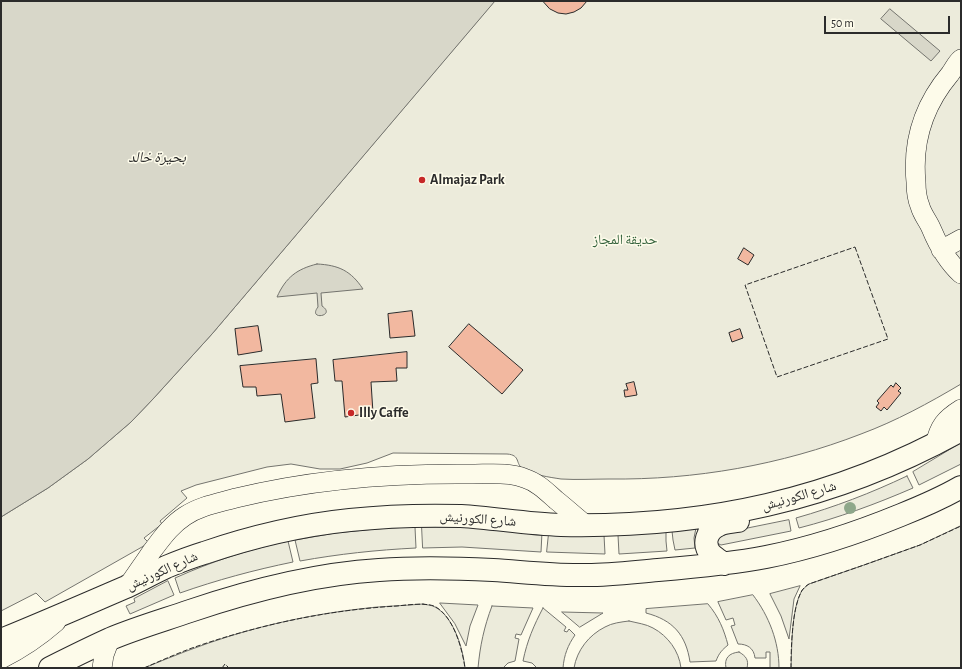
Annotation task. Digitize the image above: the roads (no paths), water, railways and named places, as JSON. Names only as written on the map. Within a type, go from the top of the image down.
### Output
[{"type":"main road","name":"شارع الكورنيش","points":[[1,640],[128,586],[168,566],[239,542],[283,531],[312,525],[386,517],[460,516],[557,525],[586,525],[644,523],[718,515],[791,500],[862,477],[935,445],[961,430]]},
{"type":"main road","points":[[50,668],[110,639],[228,598],[287,583],[340,574],[378,570],[454,568],[554,575],[587,575],[616,574],[724,564],[766,557],[843,537],[919,507],[961,488]]},
{"type":"main road","points":[[724,564],[711,554],[707,546],[709,533],[714,528],[720,524],[780,512],[791,500]]},
{"type":"street","points":[[961,59],[936,92],[924,117],[916,151],[915,169],[916,188],[920,206],[941,250],[961,274]]},
{"type":"street","points":[[941,250],[961,239]]},
{"type":"street","points":[[935,445],[940,428],[945,420],[961,409]]},
{"type":"street","points":[[128,586],[168,530],[192,511],[248,495],[343,479],[399,475],[453,474],[512,475],[523,477],[544,489],[586,525]]},
{"type":"street","points":[[1,659],[37,637],[68,612]]},
{"type":"street","points":[[102,668],[104,655],[110,639]]},
{"type":"water","name":"بحيرة خالد","points":[[1,1],[495,1],[212,334],[131,422],[88,459],[48,488],[1,517]]},
{"type":"water","points":[[890,9],[940,51],[931,61],[881,19]]},
{"type":"water","points":[[317,264],[332,266],[344,270],[354,278],[363,289],[321,293],[322,306],[326,309],[326,312],[322,316],[316,314],[318,307],[317,293],[277,297],[288,279],[298,271]]},
{"type":"place","name":"Almajaz Park","points":[[422,180]]},
{"type":"place","name":"Illy Caffe","points":[[351,413]]},
{"type":"park label","name":"حديقة المجاز","points":[[625,240]]}]
